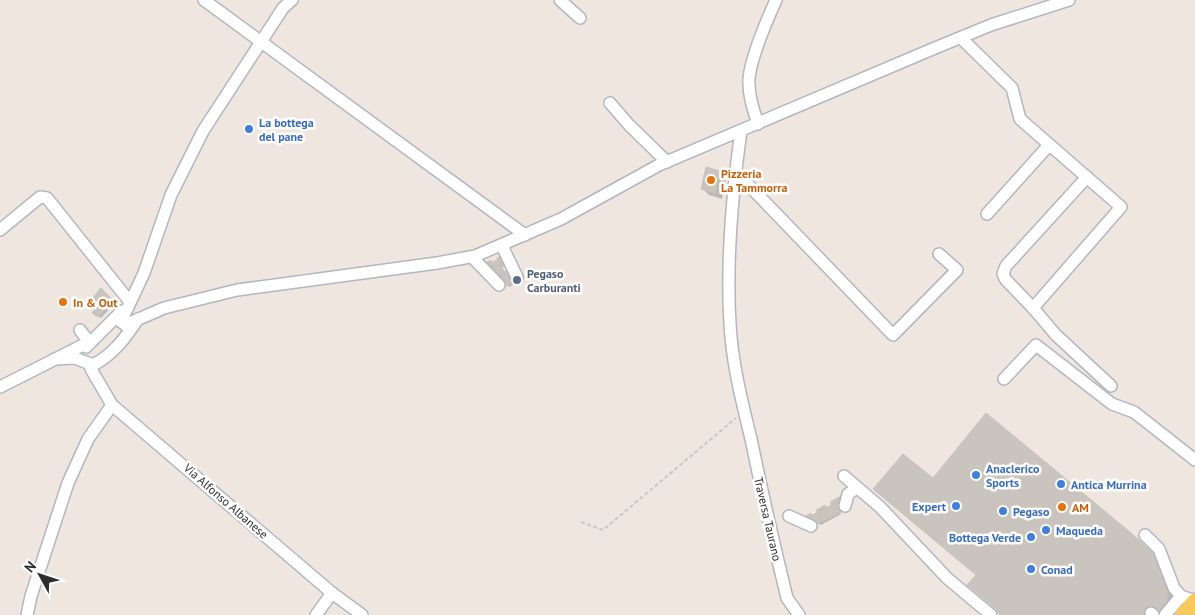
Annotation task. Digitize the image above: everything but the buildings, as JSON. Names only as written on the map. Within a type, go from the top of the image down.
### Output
[{"type":"main road","points":[[1183,615],[1190,600]]},
{"type":"street","points":[[204,0],[525,235]]},
{"type":"street","points":[[56,359],[66,357],[91,362],[124,340],[121,326],[129,303],[144,273],[171,195],[203,131],[227,104],[262,41],[283,8],[292,0]]},
{"type":"street","points":[[560,0],[580,18]]},
{"type":"street","points":[[758,124],[750,100],[750,77],[761,35],[776,0]]},
{"type":"street","points":[[0,387],[121,326],[164,308],[237,290],[437,264],[472,257],[561,219],[667,162],[711,147],[741,131],[992,25],[1069,0]]},
{"type":"street","points":[[961,38],[1012,88],[1020,119],[1121,207],[1033,308]]},
{"type":"street","points":[[610,103],[629,125],[667,162]]},
{"type":"street","name":"Traversa Taurano","points":[[741,131],[735,171],[729,239],[730,325],[745,415],[787,598],[799,615]]},
{"type":"street","points":[[987,214],[1049,145]]},
{"type":"street","points":[[735,171],[893,335],[957,270],[940,254]]},
{"type":"street","points":[[1086,177],[1006,266],[1004,274],[1006,280],[1056,335],[1111,386]]},
{"type":"street","points":[[0,230],[40,196],[47,198],[102,276],[129,303],[134,312],[141,317]]},
{"type":"street","points":[[504,244],[504,250],[517,277]]},
{"type":"street","points":[[472,257],[499,285]]},
{"type":"street","points":[[80,330],[89,342]]},
{"type":"street","points":[[89,342],[82,355],[91,362]]},
{"type":"street","points":[[1004,379],[1036,345],[1112,404],[1134,412],[1195,460]]},
{"type":"street","name":"Via Alfonso Albanese","points":[[91,362],[91,369],[112,405],[332,593],[362,615]]},
{"type":"street","points":[[27,615],[31,596],[68,484],[88,439],[112,405]]},
{"type":"street","points":[[844,476],[880,507],[947,578],[991,615]]},
{"type":"street","points":[[845,506],[848,494],[857,488]]},
{"type":"street","points":[[789,516],[810,526]]},
{"type":"street","points":[[1145,535],[1159,549],[1174,588],[1190,600],[1165,615]]},
{"type":"street","points":[[316,615],[332,593]]},
{"type":"path","points":[[581,522],[603,530],[745,415]]},
{"type":"tunnel","points":[[483,269],[508,259]]},
{"type":"tunnel","points":[[494,280],[515,272]]},
{"type":"tunnel","points":[[804,523],[847,498]]},
{"type":"place","name":"La bottega del pane","points":[[249,129]]},
{"type":"place","name":"Pizzeria La Tammorra","points":[[711,180]]},
{"type":"place","name":"Pegaso Carburanti","points":[[517,280]]},
{"type":"place","name":"In & Out","points":[[63,302]]},
{"type":"place","name":"Anaclerico Sports","points":[[976,475]]},
{"type":"place","name":"Antica Murrina","points":[[1061,484]]},
{"type":"place","name":"Expert","points":[[956,506]]},
{"type":"place","name":"AM","points":[[1062,507]]},
{"type":"place","name":"Pegaso","points":[[1003,511]]},
{"type":"place","name":"Maqueda","points":[[1046,530]]},
{"type":"place","name":"Bottega Verde","points":[[1031,537]]},
{"type":"place","name":"Conad","points":[[1031,569]]}]
